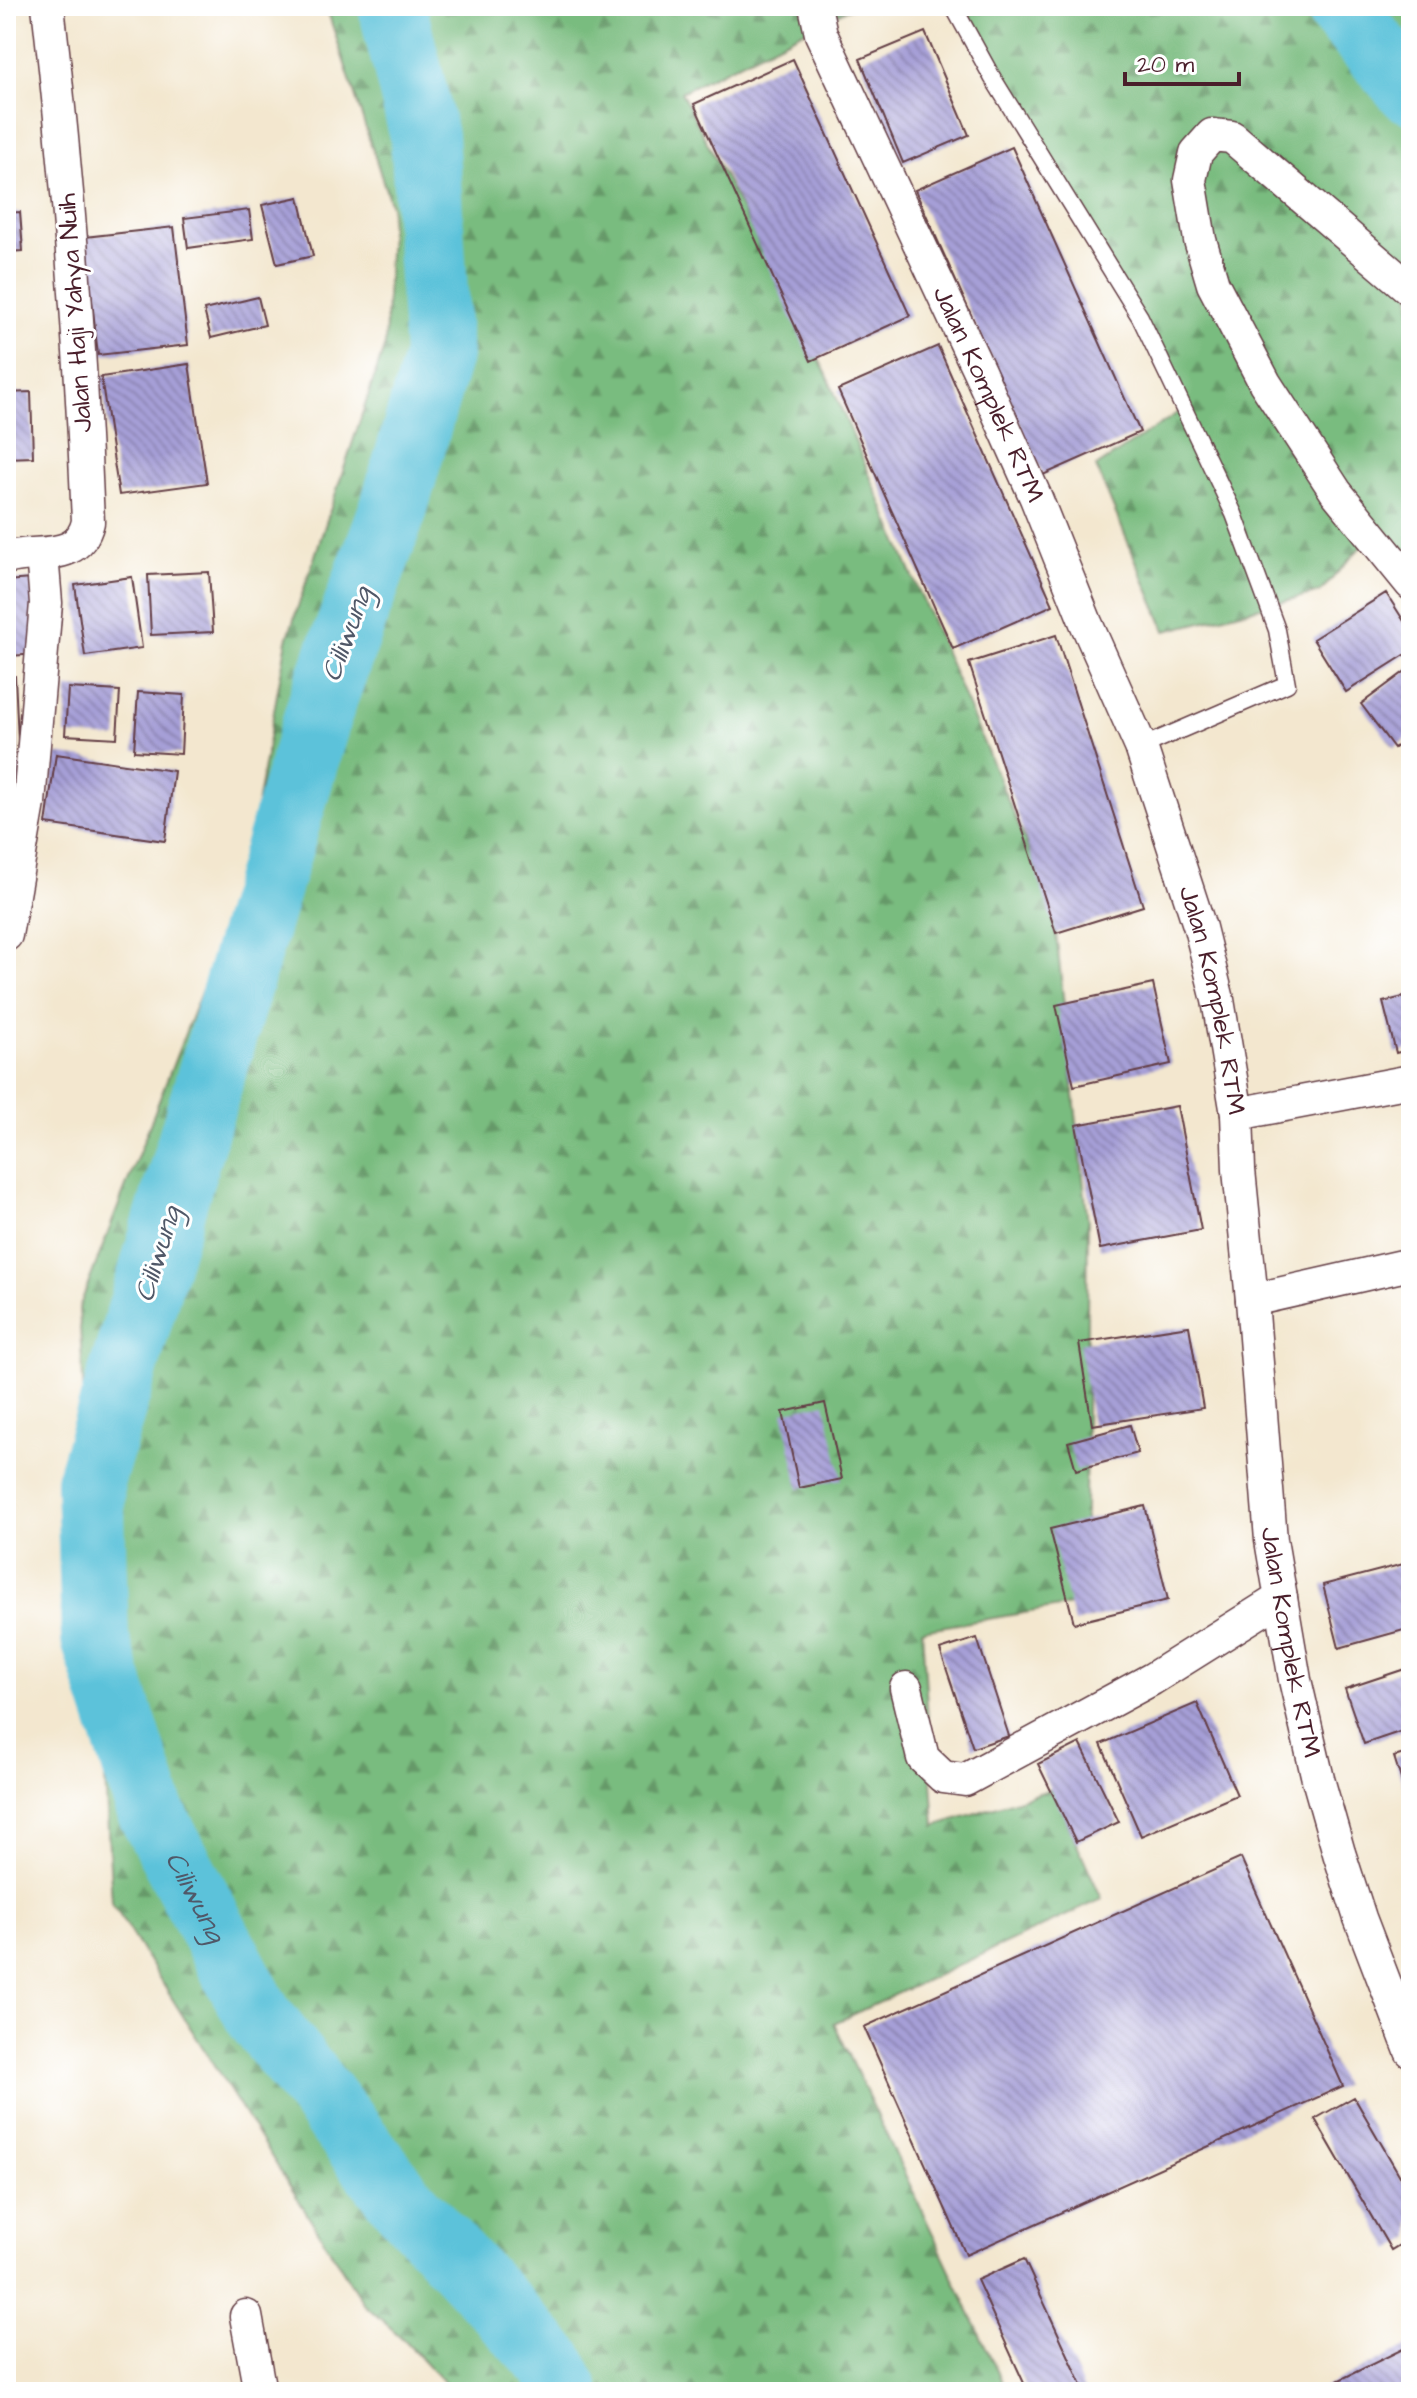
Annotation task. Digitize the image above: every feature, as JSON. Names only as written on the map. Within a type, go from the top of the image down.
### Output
[{"type":"street","name":"Jalan Haji Yahya Nuih","points":[[48,6],[82,375],[88,522],[85,534],[73,547],[52,552]]},
{"type":"street","name":"Jalan Komplek RTM","points":[[815,6],[821,34],[1036,498],[1086,623],[1141,747],[1179,859],[1218,1000],[1237,1114],[1239,1170],[1271,1540],[1300,1702],[1339,1853],[1360,1918],[1411,2051]]},
{"type":"street","points":[[1411,290],[1232,137],[1212,135],[1196,153],[1190,180],[1200,240],[1213,284],[1265,383],[1336,492],[1411,584]]},
{"type":"street","points":[[6,558],[52,552]]},
{"type":"street","points":[[52,552],[63,669]]},
{"type":"street","points":[[6,935],[29,803],[52,552]]},
{"type":"street","points":[[1237,1114],[1411,1081]]},
{"type":"street","points":[[1252,1300],[1411,1264]]},
{"type":"street","points":[[906,1688],[923,1758],[943,1777],[965,1780],[1152,1679],[1281,1598]]},
{"type":"street","points":[[246,2316],[260,2392]]},
{"type":"lane","points":[[953,6],[992,77],[1140,317],[1234,514],[1277,630],[1287,684],[1141,747]]},
{"type":"green space","points":[[326,6],[854,6],[681,92],[827,375],[1053,906],[1088,1222],[1084,1603],[922,1630],[935,1826],[1052,1789],[1102,1899],[834,2023],[1007,2392],[453,2392],[402,2338],[364,2304],[112,1903],[79,1308],[242,886],[287,640],[385,345],[391,206]]},
{"type":"green space","points":[[964,6],[1411,6],[1411,558],[1375,531],[1320,592],[1166,631],[1096,467],[1182,410]]},
{"type":"building","points":[[925,32],[969,135],[903,163],[860,59]]},
{"type":"building","points":[[793,59],[910,316],[811,361],[694,104]]},
{"type":"building","points":[[1012,147],[1140,432],[1043,475],[915,190]]},
{"type":"building","points":[[299,197],[313,256],[277,264],[262,205]]},
{"type":"building","points":[[249,210],[253,239],[188,248],[184,218]]},
{"type":"building","points":[[20,212],[23,251],[6,252],[6,213]]},
{"type":"building","points":[[174,227],[188,345],[98,355],[85,237]]},
{"type":"building","points":[[258,297],[265,325],[211,338],[204,310]]},
{"type":"building","points":[[938,346],[1053,605],[953,649],[838,390]]},
{"type":"building","points":[[189,364],[207,483],[119,495],[101,377]]},
{"type":"building","points":[[31,392],[33,457],[6,458],[6,393]]},
{"type":"building","points":[[209,572],[213,632],[151,635],[148,575]]},
{"type":"building","points":[[132,577],[142,648],[85,656],[75,585]]},
{"type":"building","points":[[31,579],[38,654],[9,656],[6,581]]},
{"type":"building","points":[[1386,593],[1411,632],[1411,651],[1346,692],[1313,639]]},
{"type":"building","points":[[1056,635],[1143,906],[1056,933],[969,663]]},
{"type":"building","points":[[1411,667],[1411,735],[1394,748],[1361,704]]},
{"type":"building","points":[[15,676],[20,784],[6,785],[6,677]]},
{"type":"building","points":[[68,688],[120,691],[117,738],[65,735]]},
{"type":"building","points":[[138,692],[184,695],[181,754],[134,751]]},
{"type":"building","points":[[56,754],[174,771],[165,841],[46,824]]},
{"type":"building","points":[[1153,984],[1171,1064],[1074,1086],[1056,1005]]},
{"type":"building","points":[[1411,995],[1411,1049],[1396,1053],[1383,1002]]},
{"type":"building","points":[[1177,1106],[1201,1230],[1100,1249],[1076,1125]]},
{"type":"building","points":[[1189,1326],[1203,1408],[1092,1425],[1079,1343]]},
{"type":"building","points":[[825,1403],[842,1479],[799,1488],[783,1412]]},
{"type":"building","points":[[1130,1425],[1138,1453],[1076,1470],[1068,1442]]},
{"type":"building","points":[[1145,1506],[1168,1600],[1074,1623],[1050,1529]]},
{"type":"building","points":[[1411,1562],[1411,1628],[1339,1648],[1323,1585]]},
{"type":"building","points":[[977,1638],[1009,1736],[973,1748],[940,1650]]},
{"type":"building","points":[[1411,1667],[1411,1728],[1364,1744],[1345,1689]]},
{"type":"building","points":[[1197,1703],[1237,1795],[1141,1836],[1101,1744]]},
{"type":"building","points":[[1080,1743],[1119,1822],[1076,1842],[1038,1764]]},
{"type":"building","points":[[1411,1752],[1411,1807],[1410,1807],[1394,1757]]},
{"type":"building","points":[[1241,1858],[1343,2086],[966,2255],[864,2027]]},
{"type":"building","points":[[1354,2097],[1411,2195],[1411,2238],[1391,2250],[1315,2119]]},
{"type":"building","points":[[1024,2259],[1085,2392],[1028,2392],[977,2280]]},
{"type":"building","points":[[1411,2345],[1411,2392],[1315,2392]]},
{"type":"waterway","name":"Ciliwung","points":[[392,6],[424,136],[438,355],[393,510],[322,702],[90,1482],[95,1639],[151,1812],[258,2015],[404,2203],[552,2363],[566,2392]]},
{"type":"waterway","name":"Ciliwung","points":[[1339,6],[1411,90]]}]
